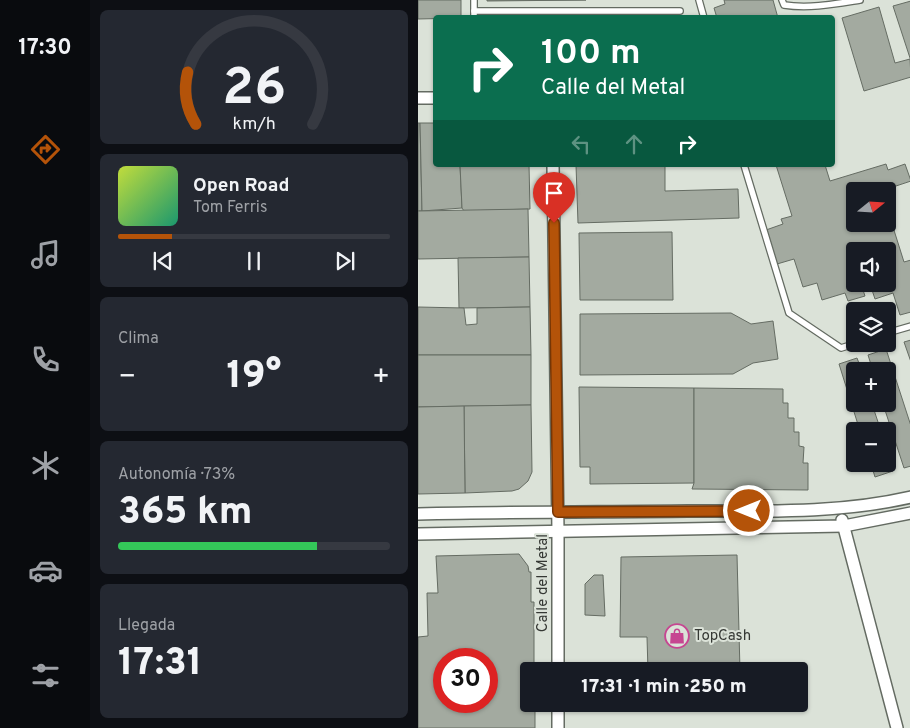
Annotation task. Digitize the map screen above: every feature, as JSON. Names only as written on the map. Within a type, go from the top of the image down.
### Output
[{"type":"street","points":[[418,98],[433,98]]},
{"type":"street","name":"Calle del Metal","points":[[553,167],[558,512],[558,662]]},
{"type":"street","points":[[418,514],[804,511],[879,504],[910,497]]},
{"type":"street","points":[[839,509],[897,728]]},
{"type":"street","points":[[418,534],[844,526],[910,513]]},
{"type":"street","points":[[558,712],[558,728]]},
{"type":"lane","points":[[474,0],[474,14],[680,11]]},
{"type":"lane","points":[[699,0],[703,15]]},
{"type":"lane","points":[[782,0],[784,5],[796,7],[860,0]]},
{"type":"lane","points":[[745,167],[789,313],[841,348],[846,346]]},
{"type":"lane","points":[[896,330],[910,326]]},
{"type":"building","points":[[418,0],[461,0],[461,15],[433,15],[433,19],[418,19]]},
{"type":"building","points":[[487,0],[586,0],[487,1]]},
{"type":"building","points":[[724,0],[773,0],[777,15],[716,15],[714,8],[725,4]]},
{"type":"building","points":[[911,1],[911,61],[893,6]]},
{"type":"building","points":[[879,7],[895,63],[910,59],[911,77],[864,91],[842,18]]},
{"type":"building","points":[[418,123],[420,123],[422,211],[418,211]]},
{"type":"building","points":[[420,123],[433,123],[433,167],[460,167],[462,208],[422,211]]},
{"type":"building","points":[[886,164],[888,170],[905,164],[911,181],[896,186],[896,182],[846,182],[846,232],[895,232],[904,262],[911,260],[911,312],[900,315],[893,293],[875,299],[873,292],[896,292],[896,242],[846,242],[846,292],[864,292],[865,296],[848,301],[845,293],[822,300],[817,283],[803,287],[794,259],[777,264],[766,230],[783,224],[781,219],[792,216],[777,167],[826,167],[830,181]]},
{"type":"building","points":[[460,167],[529,167],[530,209],[464,211],[462,208]]},
{"type":"building","points":[[576,167],[665,167],[665,191],[738,189],[739,218],[578,223]]},
{"type":"building","points":[[528,209],[529,257],[418,259],[418,211]]},
{"type":"building","points":[[672,232],[673,300],[580,300],[579,233]]},
{"type":"building","points":[[529,257],[530,307],[459,308],[458,258]]},
{"type":"building","points":[[418,307],[464,308],[466,325],[477,324],[477,308],[530,307],[531,355],[418,355]]},
{"type":"building","points":[[731,313],[751,324],[773,321],[778,359],[753,363],[733,374],[580,375],[580,314]]},
{"type":"building","points":[[911,340],[911,362],[904,342]]},
{"type":"building","points":[[877,352],[887,352],[890,362],[870,362],[868,355]]},
{"type":"building","points":[[418,355],[531,355],[531,405],[418,407]]},
{"type":"building","points":[[857,358],[859,362],[846,362],[846,386],[839,364]]},
{"type":"building","points":[[896,380],[911,426],[911,466],[904,468],[896,444],[896,422],[889,422],[886,412],[896,412]]},
{"type":"building","points":[[579,387],[694,388],[694,483],[590,484],[590,467],[580,467]]},
{"type":"building","points":[[694,388],[783,389],[783,403],[788,403],[788,418],[794,418],[794,432],[799,432],[799,446],[804,447],[803,463],[808,463],[808,490],[692,489],[694,483]]},
{"type":"building","points":[[531,405],[532,472],[528,481],[519,489],[512,491],[465,493],[464,406]]},
{"type":"building","points":[[464,406],[465,493],[418,494],[418,407]]},
{"type":"building","points":[[854,412],[875,412],[878,422],[857,422]]},
{"type":"building","points":[[873,472],[890,472],[875,477]]},
{"type":"building","points":[[519,554],[528,566],[529,572],[531,572],[531,602],[534,602],[534,662],[520,662],[520,712],[535,712],[535,728],[418,728],[418,637],[428,636],[427,593],[438,593],[436,556]]},
{"type":"building","points":[[737,555],[740,662],[648,662],[647,637],[620,637],[621,557]]},
{"type":"building","points":[[594,575],[603,575],[605,616],[585,615],[585,584]]},
{"type":"place","name":"TopCash","points":[[677,636]]},
{"type":"route","points":[[554,223],[558,512],[749,511]]}]
